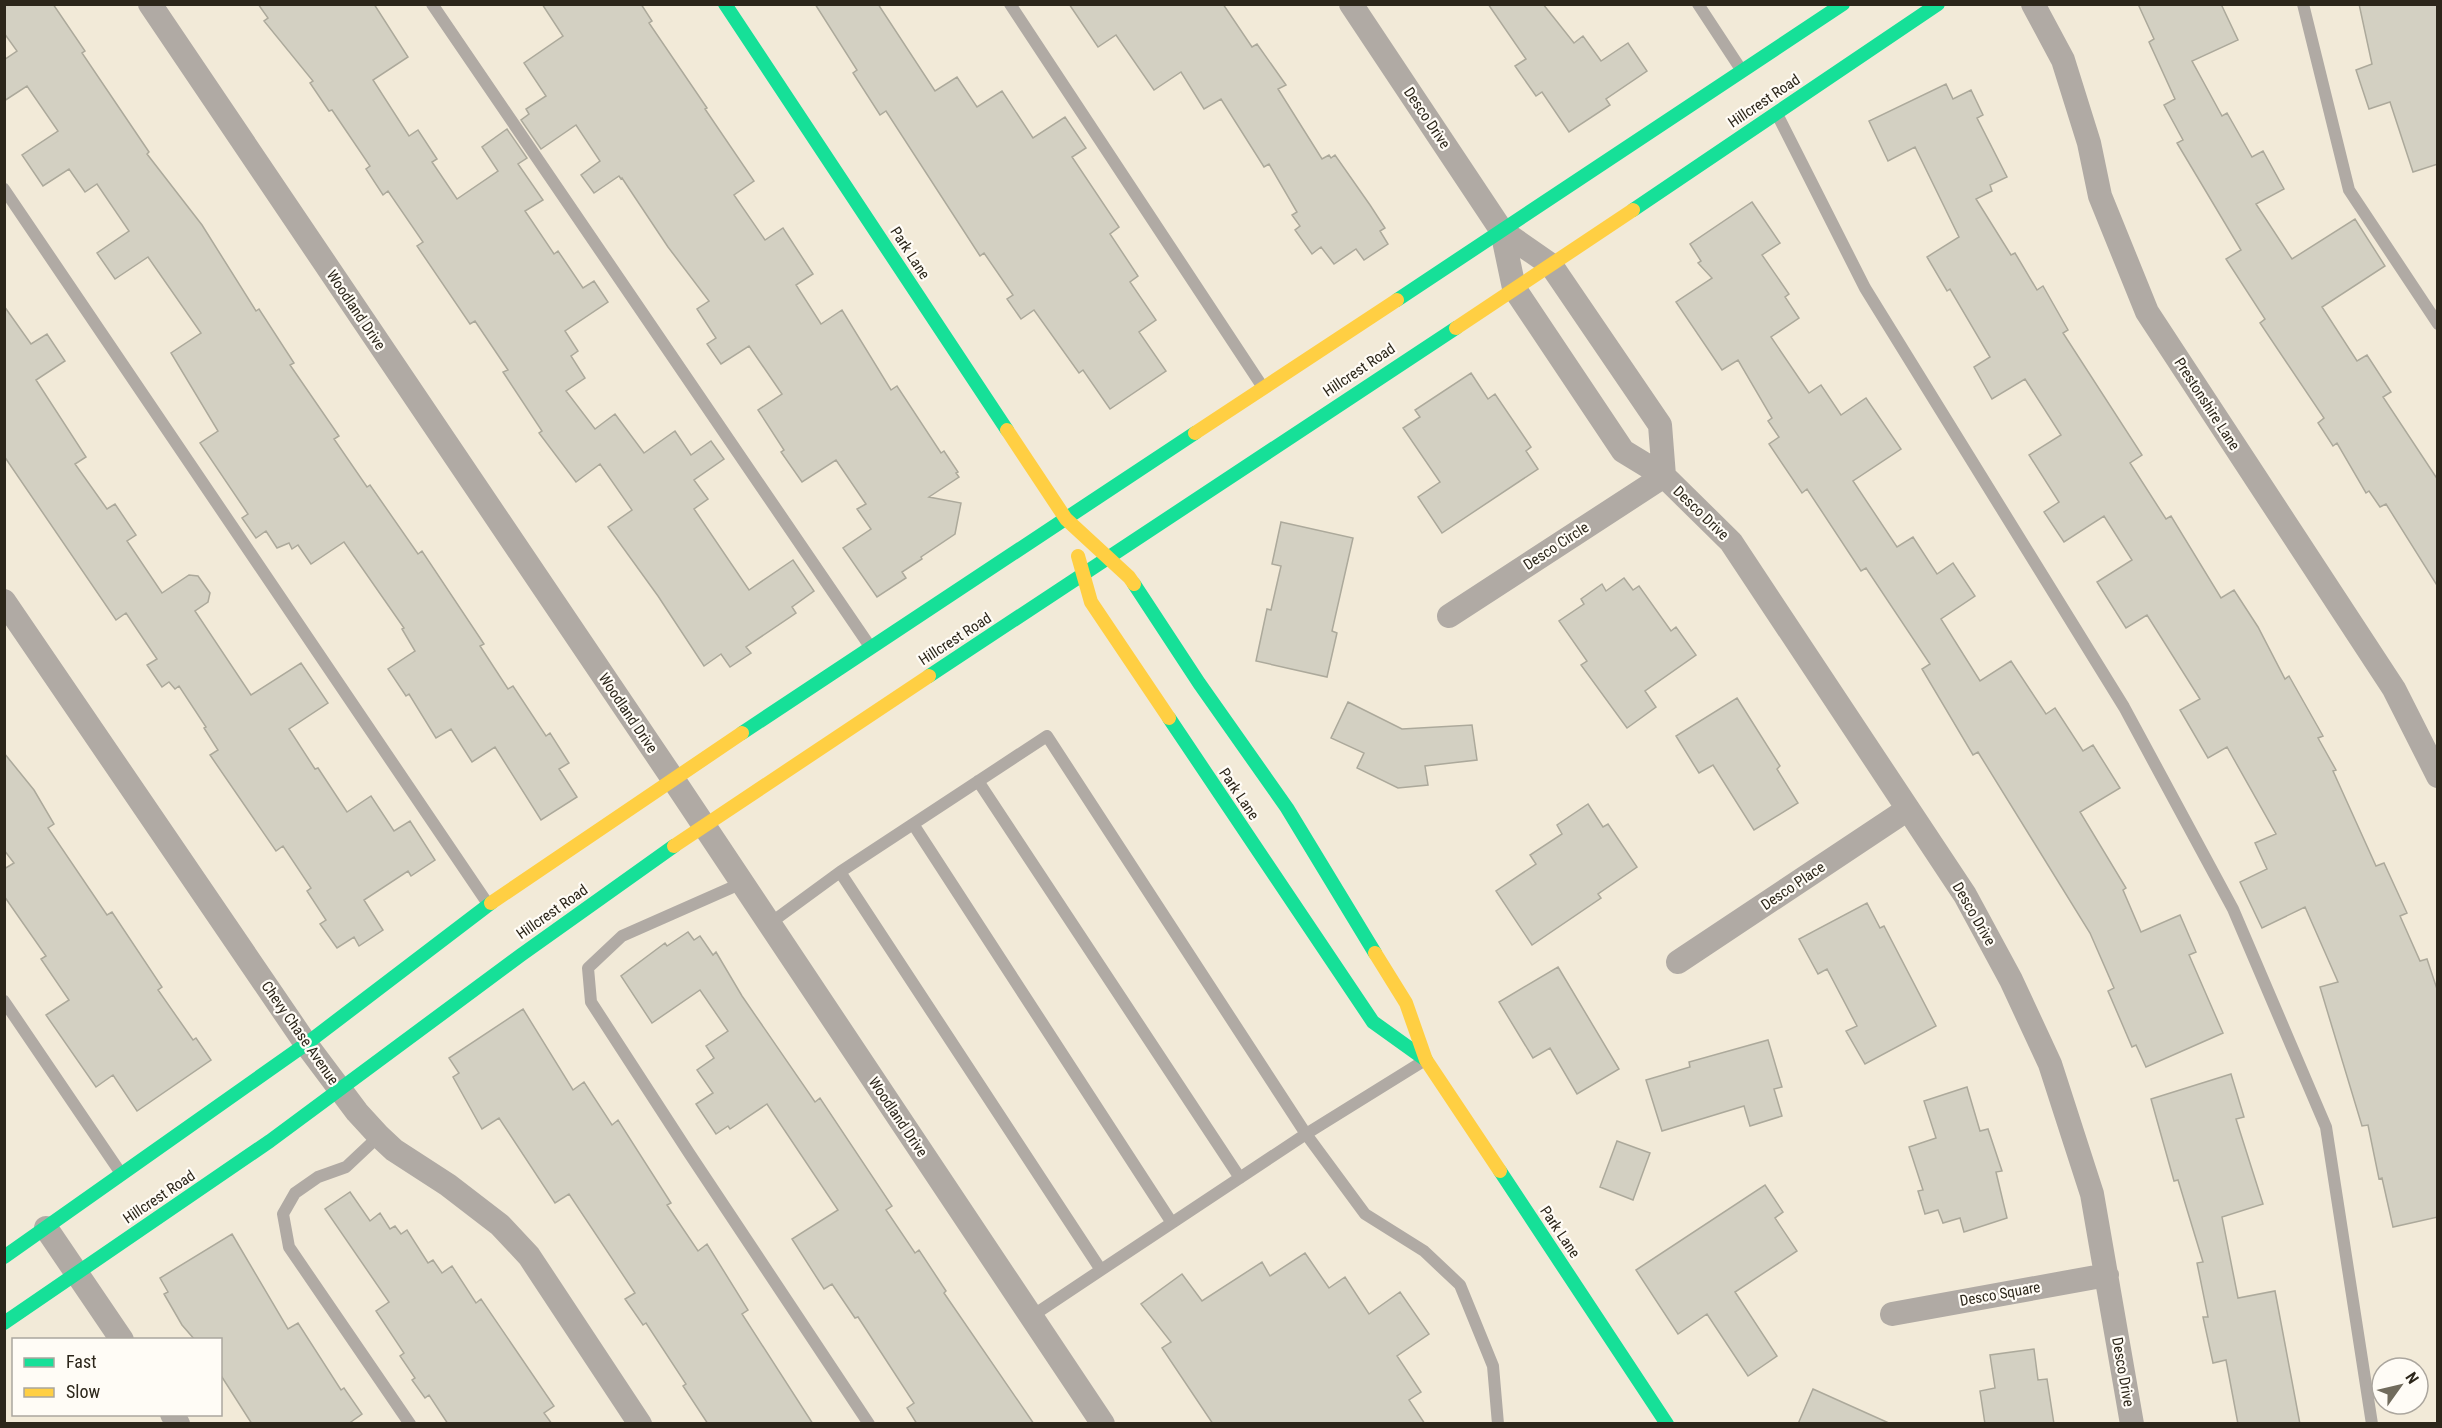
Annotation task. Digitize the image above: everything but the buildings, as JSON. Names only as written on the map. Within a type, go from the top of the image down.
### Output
[{"type":"main road","name":"Park Lane","points":[[725,4],[1066,519],[1133,583],[1199,683],[1287,808],[1406,1003],[1426,1059],[1667,1424]]},
{"type":"main road","points":[[4,1257],[122,1176],[306,1044],[488,905],[673,779],[1843,4]]},
{"type":"main road","name":"Hillcrest Road","points":[[4,1323],[270,1141],[521,955],[703,825],[1551,265],[1938,4]]},
{"type":"main road","name":"Park Lane","points":[[1066,519],[1091,602],[1372,1022],[1426,1059]]},
{"type":"street","name":"Woodland Drive","points":[[150,4],[673,779],[1103,1424]]},
{"type":"street","name":"Desco Drive","points":[[1351,4],[1502,231],[1515,288],[1623,451],[1664,476],[1731,542],[1970,904],[2011,980],[2050,1064],[2092,1194],[2132,1424]]},
{"type":"street","name":"Prestonshire Lane","points":[[2033,4],[2062,60],[2089,143],[2100,196],[2147,312],[2394,689],[2438,776]]},
{"type":"street","name":"Desco Drive","points":[[1502,231],[1551,265],[1660,424],[1664,476]]},
{"type":"street","name":"Desco Circle","points":[[1449,616],[1664,476]]},
{"type":"street","name":"Chevy Chase Avenue","points":[[4,601],[306,1044],[357,1112],[394,1150],[448,1185],[500,1225],[529,1256],[640,1424]]},
{"type":"street","name":"Desco Place","points":[[1678,962],[1908,809]]},
{"type":"street","points":[[46,1228],[121,1338]]},
{"type":"street","name":"Desco Square","points":[[1892,1314],[2107,1275]]},
{"type":"lane","points":[[432,4],[871,648]]},
{"type":"lane","points":[[1010,4],[1263,387]]},
{"type":"lane","points":[[1698,4],[1742,71]]},
{"type":"lane","points":[[2303,4],[2349,190],[2438,324]]},
{"type":"lane","points":[[1777,113],[1865,288],[2124,707],[2233,909],[2326,1127],[2372,1424]]},
{"type":"lane","points":[[4,189],[488,905]]},
{"type":"lane","points":[[769,924],[840,872],[1047,736],[1306,1134],[1365,1214],[1424,1251],[1460,1285],[1493,1366],[1498,1424]]},
{"type":"lane","points":[[978,781],[1240,1178]]},
{"type":"lane","points":[[912,824],[1172,1223]]},
{"type":"lane","points":[[840,872],[1101,1270]]},
{"type":"lane","points":[[742,883],[622,936],[588,968],[591,1002],[869,1424]]},
{"type":"lane","points":[[4,1001],[122,1176]]},
{"type":"lane","points":[[1032,1316],[1306,1134],[1426,1059]]},
{"type":"lane","points":[[379,1136],[346,1167],[318,1177],[295,1193],[283,1214],[289,1247],[410,1424]]},
{"type":"traffic: fast","points":[[725,4],[1007,430]]},
{"type":"traffic: fast","points":[[1397,300],[1843,4]]},
{"type":"traffic: fast","points":[[1633,210],[1938,4]]},
{"type":"traffic: fast","points":[[929,676],[1456,328]]},
{"type":"traffic: fast","points":[[742,733],[1195,433]]},
{"type":"traffic: fast","points":[[1134,584],[1199,683],[1287,808],[1375,953]]},
{"type":"traffic: fast","points":[[1169,718],[1373,1022],[1426,1060]]},
{"type":"traffic: fast","points":[[4,1323],[270,1141],[521,955],[674,846]]},
{"type":"traffic: fast","points":[[4,1257],[306,1044],[491,903]]},
{"type":"traffic: fast","points":[[1500,1171],[1667,1424]]},
{"type":"traffic: slow","points":[[1456,328],[1633,210]]},
{"type":"traffic: slow","points":[[1195,433],[1397,300]]},
{"type":"traffic: slow","points":[[1007,430],[1066,519],[1134,584]]},
{"type":"traffic: slow","points":[[1078,556],[1091,602],[1169,718]]},
{"type":"traffic: slow","points":[[674,846],[929,676]]},
{"type":"traffic: slow","points":[[491,903],[742,733]]},
{"type":"traffic: slow","points":[[1375,953],[1406,1003],[1426,1060],[1500,1171]]}]
